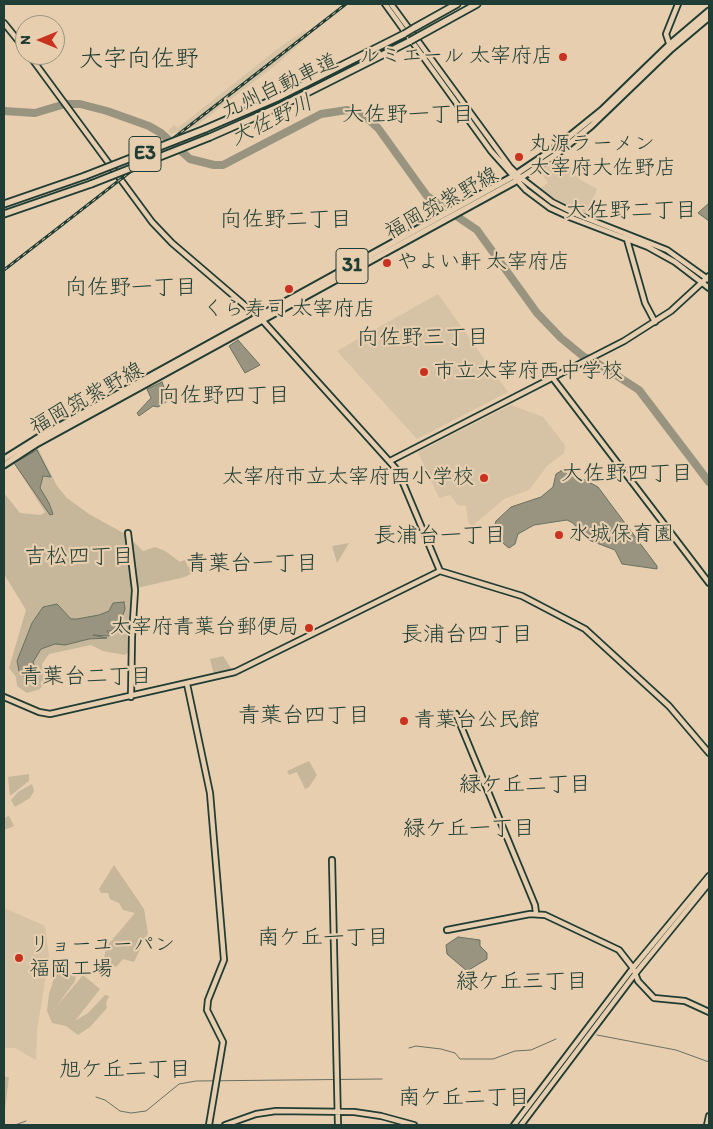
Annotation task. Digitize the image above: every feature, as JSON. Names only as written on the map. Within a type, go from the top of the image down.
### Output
[{"type":"highway","name":"九州自動車道","points":[[4,204],[84,176],[205,129],[277,98],[404,34],[458,4]]},
{"type":"highway","name":"九州自動車道","points":[[4,214],[91,184],[210,137],[283,105],[410,41],[477,4]]},
{"type":"main road","name":"福岡筑紫野線","points":[[4,465],[38,443],[264,321],[558,153],[591,126],[709,11]]},
{"type":"main road","name":"福岡筑紫野線","points":[[670,47],[709,17]]},
{"type":"main road","name":"福岡筑紫野線","points":[[4,459],[258,316],[448,216]]},
{"type":"street","points":[[385,4],[517,177],[550,208],[626,238],[707,279]]},
{"type":"street","points":[[391,4],[517,177],[566,210],[667,250],[707,279],[709,288]]},
{"type":"street","points":[[670,47],[666,34],[678,4]]},
{"type":"street","points":[[4,23],[15,37]]},
{"type":"street","points":[[36,65],[152,222],[172,243],[264,321],[390,461],[404,482],[440,571]]},
{"type":"street","points":[[625,232],[645,303],[655,322]]},
{"type":"street","points":[[390,461],[655,322],[707,279]]},
{"type":"street","points":[[552,377],[709,583]]},
{"type":"street","points":[[128,532],[136,590],[131,646],[131,697]]},
{"type":"street","points":[[4,696],[39,712],[50,714],[235,672],[440,571],[522,596],[585,629],[669,706],[709,753]]},
{"type":"street","points":[[187,684],[210,793],[224,954],[224,960],[208,1000],[207,1010],[224,1042],[209,1125]]},
{"type":"street","points":[[456,714],[535,904],[536,913]]},
{"type":"street","points":[[332,860],[338,1125]]},
{"type":"street","points":[[514,1125],[633,968],[709,876]]},
{"type":"street","points":[[520,1125],[635,974],[709,883]]},
{"type":"street","points":[[446,930],[536,913],[545,915],[619,950],[633,968],[648,993],[654,998],[685,1001],[709,1012]]},
{"type":"street","points":[[225,1125],[256,1114],[276,1111],[368,1113],[414,1125]]},
{"type":"street","points":[[707,1125],[709,1116]]},
{"type":"shaded area","points":[[305,30],[309,36],[277,64],[196,126],[171,134],[168,131],[174,125],[178,128],[276,50]]},
{"type":"shaded area","points":[[560,158],[579,179],[597,189],[587,214],[569,208],[540,188],[548,183],[540,171]]},
{"type":"shaded area","points":[[709,203],[709,221],[698,213]]},
{"type":"shaded area","name":"市立太宰府西中学校","points":[[438,294],[508,392],[417,439],[337,351]]},
{"type":"shaded area","points":[[238,340],[260,365],[245,373],[229,346]]},
{"type":"shaded area","points":[[162,382],[169,400],[158,407],[153,406],[139,416],[137,413],[151,398],[147,389]]},
{"type":"shaded area","name":"太宰府市立太宰府西小学校","points":[[511,405],[543,417],[565,445],[564,453],[547,466],[529,490],[504,499],[471,527],[468,521],[466,506],[458,505],[450,495],[439,498],[418,452]]},
{"type":"shaded area","points":[[38,449],[57,486],[67,498],[89,514],[125,534],[133,589],[133,614],[129,652],[125,655],[103,651],[91,645],[49,654],[42,664],[44,683],[40,689],[27,693],[17,686],[16,677],[9,668],[26,610],[4,574],[4,493],[20,513],[41,515],[45,512],[14,463]]},
{"type":"shaded area","points":[[37,450],[51,477],[43,476],[40,488],[49,503],[53,514],[50,515],[14,463]]},
{"type":"shaded area","points":[[561,471],[568,471],[598,487],[657,566],[657,569],[622,564],[615,550],[586,539],[573,523],[567,520],[534,525],[518,534],[515,544],[509,548],[504,544],[494,528],[496,521],[511,507],[541,497],[553,487],[556,474]]},
{"type":"shaded area","points":[[130,538],[143,551],[155,547],[165,551],[180,562],[185,560],[188,567],[193,566],[196,571],[185,577],[137,588]]},
{"type":"shaded area","points":[[349,543],[337,563],[332,546]]},
{"type":"shaded area","points":[[124,602],[125,609],[117,631],[107,631],[111,635],[108,636],[93,635],[107,638],[89,639],[65,645],[55,644],[41,649],[33,662],[38,679],[33,684],[32,679],[27,680],[19,671],[17,661],[32,623],[43,607],[57,604],[71,619],[77,619],[99,615],[109,611],[113,603]]},
{"type":"shaded area","points":[[223,656],[231,668],[230,672],[214,675],[210,659]]},
{"type":"shaded area","points":[[309,761],[317,775],[309,787],[305,789],[297,772],[289,775],[287,771]]},
{"type":"shaded area","points":[[29,774],[29,781],[10,796],[8,777]]},
{"type":"shaded area","points":[[32,784],[34,791],[30,798],[15,807],[11,800],[18,792]]},
{"type":"shaded area","points":[[9,816],[14,826],[4,830],[4,818]]},
{"type":"shaded area","points":[[114,865],[144,909],[148,933],[134,962],[123,959],[116,967],[103,961],[107,946],[135,913],[123,910],[119,903],[110,899],[108,893],[101,893],[99,889]]},
{"type":"shaded area","name":"リョーユーパン 福岡工場","points":[[4,908],[45,926],[49,957],[37,1030],[36,1060],[15,1048],[4,1048]]},
{"type":"shaded area","points":[[458,937],[480,940],[480,946],[487,953],[487,959],[467,971],[447,954],[446,945]]},
{"type":"shaded area","points":[[56,972],[76,975],[75,981],[56,1007],[83,975],[100,989],[75,1021],[88,1013],[105,995],[109,996],[106,1003],[107,1008],[90,1027],[78,1035],[66,1026],[52,1023],[47,1011],[49,994]]},
{"type":"shaded area","points":[[4,1077],[9,1077],[4,1119]]},
{"type":"waterway","name":"大佐野川","points":[[4,111],[35,113],[65,104],[80,104],[107,111],[149,126],[161,133],[190,159],[214,165],[223,165],[321,114],[347,110],[368,119],[378,128],[427,196],[477,230],[537,313],[561,338],[584,357],[594,361],[639,390],[709,482]]},
{"type":"waterway","points":[[597,1035],[676,1050],[709,1062]]},
{"type":"waterway","points":[[409,1048],[416,1046],[441,1049],[455,1053],[460,1059],[493,1059],[515,1051],[531,1050],[556,1039]]},
{"type":"waterway","points":[[96,1097],[105,1100],[120,1111],[131,1113],[146,1111],[179,1084],[196,1081],[382,1079]]},
{"type":"waterway","points":[[15,1125],[26,1121]]},
{"type":"railway","points":[[4,270],[346,4]]},
{"type":"place","name":"ルミエール 太宰府店","points":[[563,57]]},
{"type":"place","name":"丸源ラーメン 太宰府大佐野店","points":[[519,157]]},
{"type":"place","name":"やよい軒 太宰府店","points":[[387,263]]},
{"type":"place","name":"くら寿司 太宰府店","points":[[289,289]]},
{"type":"place","name":"市立太宰府西中学校","points":[[424,372]]},
{"type":"place","name":"太宰府市立太宰府西小学校","points":[[484,478]]},
{"type":"place","name":"水城保育園","points":[[559,535]]},
{"type":"place","name":"太宰府青葉台郵便局","points":[[309,628]]},
{"type":"place","name":"青葉台公民館","points":[[404,721]]},
{"type":"place","name":"リョーユーパン 福岡工場","points":[[19,958]]},
{"type":"district","name":"大字向佐野","points":[[139,60]]},
{"type":"district","name":"大佐野一丁目","points":[[408,115]]},
{"type":"district","name":"大佐野二丁目","points":[[631,211]]},
{"type":"district","name":"向佐野二丁目","points":[[286,220]]},
{"type":"district","name":"向佐野一丁目","points":[[131,288]]},
{"type":"district","name":"向佐野三丁目","points":[[423,338]]},
{"type":"district","name":"向佐野四丁目","points":[[224,396]]},
{"type":"district","name":"大佐野四丁目","points":[[627,474]]},
{"type":"district","name":"長浦台一丁目","points":[[440,536]]},
{"type":"district","name":"吉松四丁目","points":[[79,557]]},
{"type":"district","name":"青葉台一丁目","points":[[252,564]]},
{"type":"district","name":"長浦台四丁目","points":[[467,635]]},
{"type":"district","name":"青葉台二丁目","points":[[86,677]]},
{"type":"district","name":"青葉台四丁目","points":[[304,716]]},
{"type":"district","name":"緑ケ丘二丁目","points":[[525,785]]},
{"type":"district","name":"緑ケ丘一丁目","points":[[469,829]]},
{"type":"district","name":"南ケ丘一丁目","points":[[323,938]]},
{"type":"district","name":"緑ケ丘三丁目","points":[[522,982]]},
{"type":"district","name":"旭ケ丘二丁目","points":[[125,1070]]},
{"type":"district","name":"南ケ丘二丁目","points":[[464,1098]]}]
